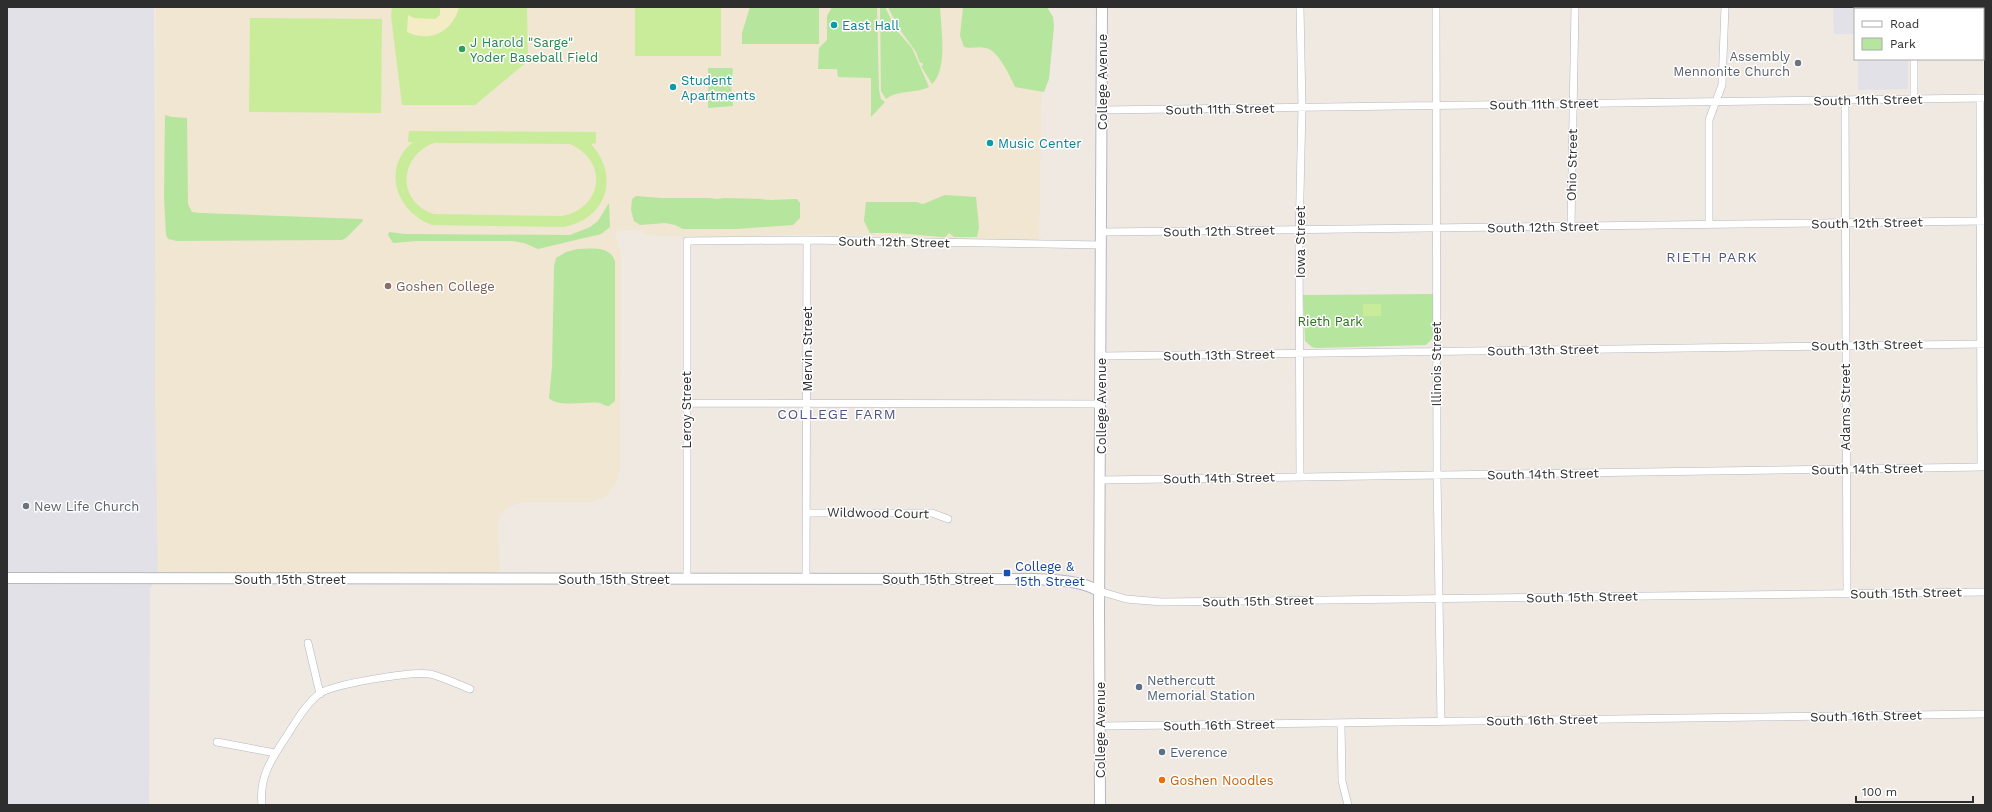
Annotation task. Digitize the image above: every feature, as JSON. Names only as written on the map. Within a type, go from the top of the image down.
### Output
[{"type":"street","name":"College Avenue","points":[[1100,805],[1099,591],[1102,356],[1102,7]]},
{"type":"street","name":"Iowa Street","points":[[1300,7],[1302,108],[1299,230],[1300,477]]},
{"type":"street","name":"Illinois Street","points":[[1436,7],[1436,352],[1441,721]]},
{"type":"street","name":"Ohio Street","points":[[1571,226],[1574,7]]},
{"type":"street","points":[[1709,225],[1710,120],[1724,75],[1725,7]]},
{"type":"street","points":[[1914,60],[1914,99]]},
{"type":"street","name":"South 11th Street","points":[[1102,110],[1983,98]]},
{"type":"street","points":[[1983,98],[1983,467]]},
{"type":"street","name":"Adams Street","points":[[1845,100],[1844,345],[1847,594]]},
{"type":"street","name":"South 12th Street","points":[[1102,232],[1983,221]]},
{"type":"street","name":"South 12th Street","points":[[687,241],[807,240],[1102,245]]},
{"type":"street","name":"Mervin Street","points":[[806,579],[807,240]]},
{"type":"street","name":"Leroy Street","points":[[687,241],[687,579]]},
{"type":"street","name":"South 13th Street","points":[[1102,356],[1983,344]]},
{"type":"street","points":[[686,403],[807,402],[1101,404]]},
{"type":"street","name":"South 14th Street","points":[[1100,480],[1983,467]]},
{"type":"street","name":"Wildwood Court","points":[[806,512],[932,513],[948,519]]},
{"type":"street","name":"South 15th Street","points":[[7,578],[1050,580],[1086,584],[1099,591],[1126,599],[1162,602],[1985,592]]},
{"type":"street","points":[[308,643],[320,694]]},
{"type":"street","points":[[262,805],[261,796],[264,777],[275,753],[305,710],[320,694],[345,686],[412,674],[429,674],[470,689]]},
{"type":"street","name":"South 16th Street","points":[[1100,726],[1341,724],[1441,721],[1985,714]]},
{"type":"street","points":[[1341,724],[1342,775],[1348,805]]},
{"type":"street","points":[[217,742],[275,753]]},
{"type":"shaded area","points":[[7,7],[154,7],[158,573],[150,589],[149,805],[7,805]]},
{"type":"shaded area","name":"Goshen College","points":[[156,7],[1043,7],[1039,241],[821,234],[686,237],[646,235],[639,230],[615,232],[621,256],[620,466],[617,482],[605,497],[593,502],[523,502],[508,507],[500,516],[498,527],[500,577],[158,573],[155,391]]},
{"type":"shaded area","points":[[1833,7],[1908,7],[1854,8],[1854,34],[1834,34]]},
{"type":"shaded area","points":[[1985,7],[1985,32],[1984,8],[1920,8]]},
{"type":"shaded area","points":[[1858,60],[1908,60],[1908,89],[1858,90]]},
{"type":"green space","name":"J Harold \"Sarge\" Yoder Baseball Field","points":[[392,7],[440,7],[440,15],[435,19],[414,18],[408,15],[407,32],[416,35],[432,36],[446,29],[452,23],[459,7],[527,7],[528,61],[475,105],[402,105],[391,16]]},
{"type":"green space","points":[[635,7],[721,7],[721,56],[635,56]]},
{"type":"green space","points":[[750,7],[819,7],[819,44],[742,44],[742,33]]},
{"type":"green space","points":[[832,7],[877,7],[879,90],[881,99],[885,102],[871,117],[871,78],[838,77],[837,69],[818,69],[819,48],[827,40],[827,16]]},
{"type":"green space","points":[[880,7],[885,7],[897,31],[912,48],[929,87],[896,94],[886,99],[881,91]]},
{"type":"green space","points":[[888,7],[940,7],[942,59],[937,77],[932,84],[921,66],[923,66],[922,62],[920,63],[916,52],[898,27]]},
{"type":"green space","points":[[963,7],[1047,7],[1053,17],[1054,26],[1049,79],[1044,92],[1015,87],[999,58],[990,50],[983,47],[964,47],[960,36]]},
{"type":"green space","points":[[250,18],[382,19],[381,113],[249,112]]},
{"type":"green space","points":[[708,68],[732,68],[731,83],[733,106],[708,108]]},
{"type":"green space","points":[[165,115],[187,118],[188,204],[192,212],[362,219],[363,221],[346,238],[342,240],[177,241],[168,239],[166,235],[164,196]]},
{"type":"green space","points":[[409,131],[596,132],[596,143],[591,144],[600,156],[605,169],[607,182],[599,206],[590,215],[579,222],[564,227],[432,225],[420,219],[409,210],[402,200],[397,188],[395,176],[397,164],[403,152],[413,142],[408,142]],"holes":[[[434,143],[570,144],[583,152],[591,161],[595,172],[596,183],[593,194],[586,204],[576,211],[562,216],[434,214],[422,208],[413,200],[408,190],[407,179],[409,168],[414,158],[422,149]]]},
{"type":"green space","points":[[945,195],[976,197],[979,227],[977,237],[954,237],[949,233],[945,237],[941,237],[896,233],[870,233],[864,221],[866,202],[916,202],[923,204]]},
{"type":"green space","points":[[636,196],[661,198],[725,198],[765,200],[797,199],[800,203],[800,218],[793,225],[736,229],[683,229],[675,225],[665,223],[640,225],[634,221],[631,210],[632,199]]},
{"type":"green space","points":[[609,203],[610,227],[601,234],[538,249],[524,243],[512,241],[417,241],[393,243],[388,235],[389,232],[405,234],[570,235],[590,227],[598,221]]},
{"type":"green space","points":[[577,249],[604,250],[612,256],[615,261],[615,401],[609,406],[600,403],[559,403],[549,398],[552,367],[554,267],[556,258],[566,252]]},
{"type":"green space","name":"Rieth Park","points":[[1434,294],[1434,334],[1432,339],[1426,345],[1316,348],[1312,347],[1305,341],[1303,295]]},
{"type":"green space","points":[[1363,304],[1381,304],[1381,316],[1363,316]]},
{"type":"sand","points":[[440,7],[459,7],[452,23],[446,29],[439,33],[424,36],[407,32],[408,14],[413,16],[440,15]]},
{"type":"place","name":"East Hall","points":[[834,25]]},
{"type":"place","name":"J Harold \"Sarge\" Yoder Baseball Field","points":[[462,49]]},
{"type":"place","name":"Assembly Mennonite Church","points":[[1798,63]]},
{"type":"place","name":"Student Apartments","points":[[673,87]]},
{"type":"place","name":"Music Center","points":[[990,143]]},
{"type":"place","name":"Goshen College","points":[[388,286]]},
{"type":"place","name":"New Life Church","points":[[26,506]]},
{"type":"place","name":"College & 15th Street","points":[[1007,573]]},
{"type":"place","name":"Nethercutt Memorial Station","points":[[1139,687]]},
{"type":"place","name":"Everence","points":[[1162,752]]},
{"type":"place","name":"Goshen Noodles","points":[[1162,780]]},
{"type":"district","name":"RIETH PARK","points":[[1712,257]]},
{"type":"district","name":"COLLEGE FARM","points":[[837,414]]}]
